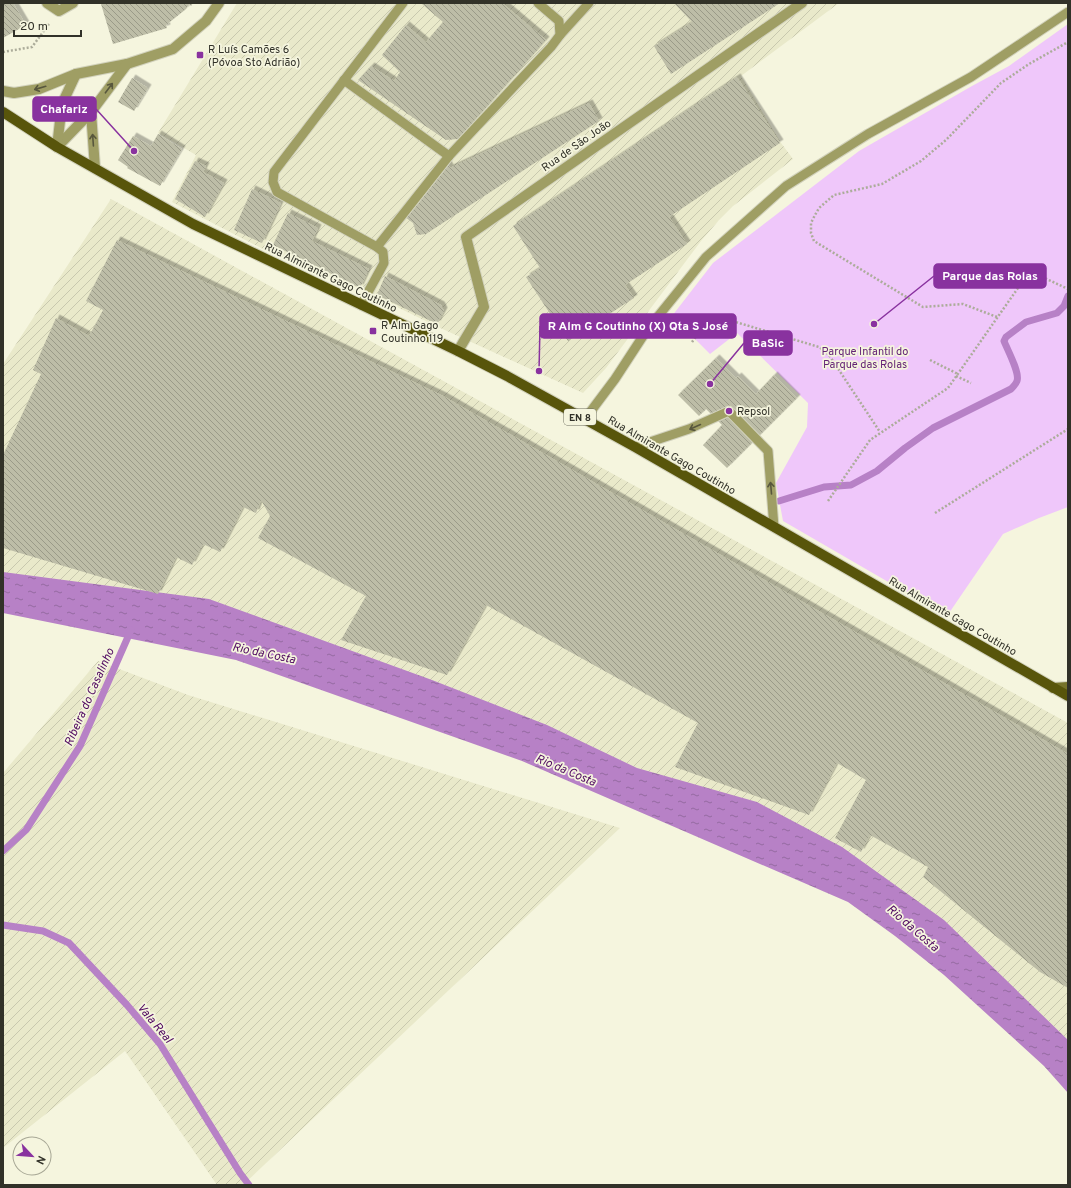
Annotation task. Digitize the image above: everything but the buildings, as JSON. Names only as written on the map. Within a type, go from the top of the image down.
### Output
[{"type":"main road","name":"Rua Almirante Gago Coutinho","points":[[3,112],[57,147],[193,224],[507,376],[635,447],[1068,696]]},
{"type":"main road","points":[[1053,688],[1068,687]]},
{"type":"street","points":[[48,3],[59,11],[73,3]]},
{"type":"street","points":[[3,91],[14,93],[39,89],[76,74],[127,64],[173,49],[206,21],[219,3]]},
{"type":"street","name":"Rua de São João","points":[[458,351],[484,307],[466,236],[802,3]]},
{"type":"street","points":[[57,147],[91,112],[127,64]]},
{"type":"street","points":[[57,147],[62,104],[76,74]]},
{"type":"street","points":[[91,112],[95,168]]},
{"type":"lane","points":[[361,305],[384,263],[384,252],[277,192],[273,182],[274,172],[403,3]]},
{"type":"lane","points":[[538,3],[559,21],[560,35]]},
{"type":"lane","points":[[377,247],[449,156],[551,47],[589,3]]},
{"type":"lane","points":[[585,419],[647,330],[706,257],[786,186],[868,134],[971,77],[1068,12]]},
{"type":"lane","points":[[344,80],[449,156]]},
{"type":"lane","points":[[635,447],[688,429],[729,411],[768,451],[774,527]]},
{"type":"path","points":[[3,52],[32,46],[59,11]]},
{"type":"path","points":[[998,317],[963,304],[923,307],[814,241],[811,233],[811,223],[819,208],[834,195],[882,184],[921,161],[946,140],[1001,83],[1029,64],[1068,42]]},
{"type":"path","points":[[828,501],[870,440],[948,388],[1025,278],[1036,274],[1068,289]]},
{"type":"path","points":[[692,342],[709,319],[729,320],[819,347],[830,355],[880,432]]},
{"type":"path","points":[[930,360],[971,383]]},
{"type":"path","points":[[935,513],[1068,429]]},
{"type":"shaded area","points":[[237,3],[839,3],[741,76],[781,143],[793,159],[733,206],[719,220],[701,241],[606,368],[583,393],[436,326],[360,289],[263,249],[172,202],[196,155],[158,133]]},
{"type":"shaded area","points":[[111,199],[1068,723],[1068,1063],[855,872],[52,595],[3,572],[3,364]]},
{"type":"shaded area","points":[[98,661],[188,695],[620,828],[243,1185],[217,1185],[125,1051],[18,1136],[12,1136],[12,1141],[3,1148],[3,773]]},
{"type":"green space","name":"Parque Infantil do Parque das Rolas","points":[[1068,24],[1068,507],[1003,534],[947,616],[783,521],[776,483],[807,427],[808,403],[737,333],[710,354],[672,316],[713,263],[859,151],[1009,66]]},
{"type":"water","name":"Rio da Costa","points":[[3,572],[209,599],[432,680],[547,725],[637,768],[757,802],[842,847],[944,920],[1068,1040],[1068,1093],[1044,1066],[944,975],[895,936],[848,902],[522,761],[236,660],[3,613]]},
{"type":"waterway","points":[[779,501],[824,487],[851,485],[877,471],[933,428],[1011,389],[1017,381],[1017,373],[1004,341],[1006,337],[1026,322],[1057,313],[1064,306],[1068,296]]},
{"type":"waterway","name":"Ribeira do Casalinho","points":[[3,851],[26,830],[80,746],[131,630]]},
{"type":"waterway","name":"Vala Real","points":[[3,925],[43,931],[69,943],[127,1005],[160,1044],[240,1173],[249,1185]]},
{"type":"place","name":"R Luís Camões 6 (Póvoa Sto Adrião)","points":[[200,55]]},
{"type":"place","name":"Chafariz","points":[[134,151]]},
{"type":"place","name":"Parque das Rolas","points":[[874,324]]},
{"type":"place","name":"R Alm Gago Coutinho 119","points":[[373,331]]},
{"type":"place","name":"R Alm G Coutinho (X) Qta S José","points":[[539,371]]},
{"type":"place","name":"BaSic","points":[[710,384]]},
{"type":"place","name":"Repsol","points":[[729,411]]}]
